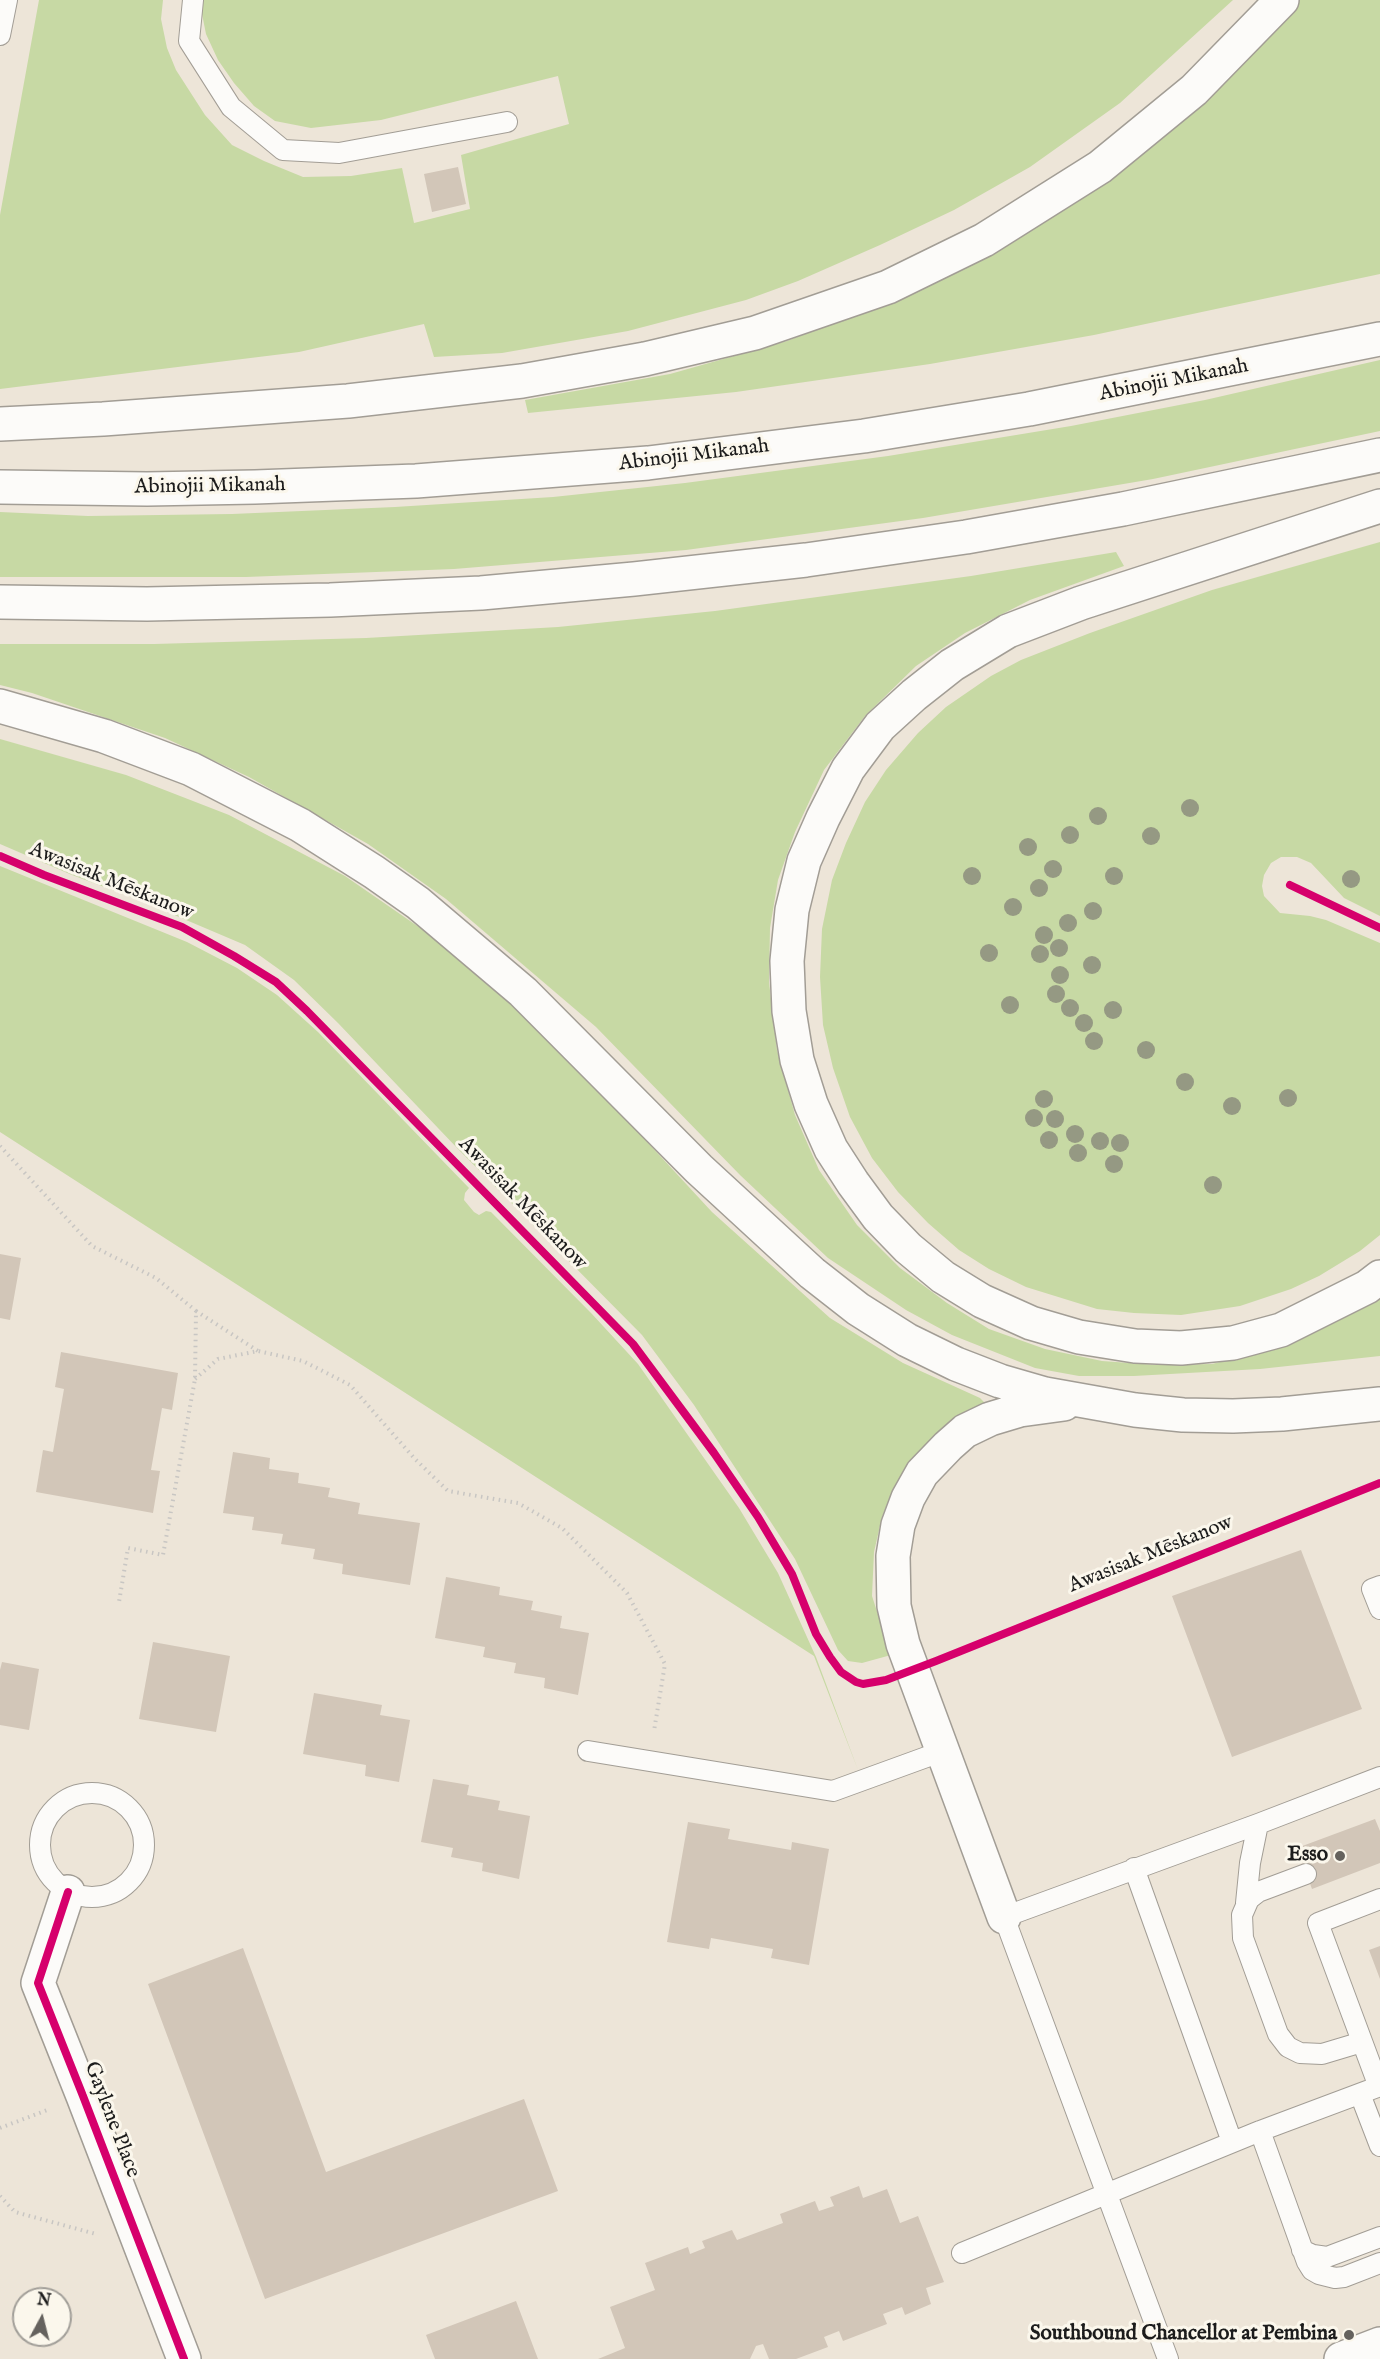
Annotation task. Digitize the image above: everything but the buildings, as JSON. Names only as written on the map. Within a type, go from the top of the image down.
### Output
[{"type":"main road","points":[[0,424],[103,419],[348,400],[522,381],[645,359],[755,333],[888,287],[984,240],[1100,167],[1194,90],[1282,0]]},
{"type":"main road","name":"Abinojii Mikanah","points":[[0,487],[147,489],[255,487],[416,481],[648,463],[864,436],[1029,409],[1380,339]]},
{"type":"main road","points":[[0,602],[147,604],[330,600],[481,593],[645,578],[806,560],[966,537],[1123,509],[1380,455]]},
{"type":"main road","points":[[1380,506],[1081,603],[1008,631],[952,665],[880,726],[848,770],[804,861],[792,910],[788,961],[789,1011],[797,1059],[811,1104],[831,1149],[879,1217],[908,1248],[943,1277],[981,1301],[1031,1323],[1079,1337],[1135,1346],[1181,1348],[1233,1343],[1281,1330],[1366,1287],[1380,1276]]},
{"type":"main road","points":[[0,706],[104,736],[190,769],[252,799],[336,847],[418,903],[488,961],[560,1028],[754,1221],[812,1273],[858,1309],[907,1340],[956,1364],[1000,1381],[1084,1402],[1183,1415],[1233,1416],[1282,1414],[1380,1404]]},
{"type":"main road","points":[[1004,1917],[903,1644],[894,1606],[893,1556],[898,1525],[908,1498],[922,1473],[965,1431],[990,1419],[1020,1410],[1084,1402]]},
{"type":"main road","name":"Gaylene Place","points":[[68,1892],[38,1983],[184,2359]]},
{"type":"main road","points":[[1341,2359],[1380,2344]]},
{"type":"lane","points":[[0,35],[7,0]]},
{"type":"lane","points":[[193,0],[189,41],[231,107],[283,150],[339,153],[507,122]]},
{"type":"lane","points":[[1380,1586],[1372,1589],[1380,1609]]},
{"type":"lane","points":[[588,1751],[833,1791],[943,1751]]},
{"type":"lane","points":[[1168,2359],[1004,1917],[1380,1777]]},
{"type":"lane","points":[[81,1793],[99,1793],[117,1798],[131,1810],[141,1826],[144,1842],[143,1860],[135,1876],[122,1889],[104,1897],[86,1897],[68,1892],[54,1881],[42,1862],[40,1843],[44,1826],[53,1810],[68,1798],[81,1793]]},
{"type":"lane","points":[[1258,1824],[1242,1915],[1243,1938],[1282,2041],[1300,2053],[1315,2055],[1329,2053],[1362,2042]]},
{"type":"lane","points":[[1134,1868],[1232,2142]]},
{"type":"lane","points":[[1245,1903],[1252,1895],[1306,1874]]},
{"type":"lane","points":[[962,2253],[1232,2142],[1380,2086],[1318,1923],[1380,1899]]},
{"type":"lane","points":[[1360,2094],[1380,2146]]},
{"type":"lane","points":[[1260,2131],[1306,2262],[1312,2270],[1327,2277],[1344,2277],[1380,2264]]},
{"type":"lane","points":[[1302,2250],[1313,2255],[1327,2257],[1380,2237]]},
{"type":"path","points":[[0,1146],[92,1246],[156,1278],[196,1311],[258,1351],[303,1361],[350,1385],[415,1459],[448,1491],[518,1503],[562,1528],[627,1593],[665,1664],[650,1762]]},
{"type":"path","points":[[119,1602],[128,1548],[163,1555],[195,1379],[196,1311]]},
{"type":"path","points":[[195,1379],[218,1359],[258,1351]]},
{"type":"path","points":[[0,2128],[83,2096]]},
{"type":"path","points":[[0,2196],[15,2212],[140,2247]]},
{"type":"green space","points":[[39,0],[163,0],[161,19],[167,48],[176,70],[205,115],[232,145],[303,177],[351,176],[402,168],[414,223],[470,209],[461,155],[569,124],[558,76],[381,120],[311,128],[275,121],[254,106],[218,60],[206,34],[201,9],[203,0],[1233,0],[1120,103],[1030,167],[954,210],[880,245],[798,281],[746,300],[628,331],[502,353],[434,357],[424,324],[299,352],[0,389],[0,215]]},
{"type":"green space","points":[[1300,0],[1380,0],[1380,274],[1094,335],[930,364],[736,392],[528,413],[525,400],[670,374],[787,341],[888,302],[1203,98]]},
{"type":"green space","points":[[1380,360],[1380,431],[1153,479],[923,518],[686,550],[454,569],[246,577],[0,577],[0,512],[88,516],[232,514],[553,497],[685,483],[888,456],[1071,426],[1205,400]]},
{"type":"green space","points":[[1380,542],[1380,916],[1344,898],[1311,863],[1297,857],[1281,857],[1271,863],[1264,875],[1262,886],[1264,896],[1280,913],[1326,920],[1380,943],[1380,1235],[1360,1251],[1319,1276],[1291,1289],[1240,1306],[1181,1315],[1097,1309],[1026,1287],[989,1269],[959,1250],[898,1192],[872,1158],[850,1117],[833,1068],[823,1025],[820,977],[822,929],[832,880],[865,802],[886,770],[918,733],[946,707],[991,676],[1021,660],[1212,590]]},
{"type":"green space","points":[[1116,552],[1124,566],[1030,600],[965,633],[916,666],[865,716],[824,770],[795,832],[778,880],[770,928],[769,982],[777,1050],[795,1115],[819,1170],[857,1225],[900,1268],[947,1303],[989,1329],[1045,1349],[1102,1361],[1157,1365],[1212,1364],[1288,1345],[1380,1299],[1380,1356],[1260,1369],[1134,1376],[1079,1376],[1035,1368],[952,1335],[906,1310],[828,1258],[740,1175],[596,1027],[446,899],[368,844],[249,777],[165,738],[32,693],[0,685],[0,644],[154,644],[366,638],[558,627],[715,611],[971,576]]},
{"type":"green space","points":[[0,739],[126,775],[229,815],[345,876],[455,952],[552,1039],[712,1212],[830,1318],[903,1363],[980,1398],[987,1405],[956,1421],[931,1439],[910,1461],[893,1490],[882,1517],[874,1552],[872,1596],[891,1655],[862,1663],[848,1661],[838,1650],[795,1559],[694,1405],[642,1335],[294,980],[245,945],[0,844]]},
{"type":"green space","points":[[0,866],[187,942],[237,968],[277,995],[318,1032],[469,1188],[464,1200],[474,1212],[479,1215],[486,1211],[491,1212],[592,1314],[638,1364],[739,1508],[778,1573],[816,1657],[858,1770],[814,1656],[0,1132]]},
{"type":"cycle path","name":"Awasisak Mēskanow","points":[[0,856],[182,927],[276,982],[307,1011],[633,1344],[714,1453],[758,1517],[792,1574],[816,1634],[841,1672],[856,1682],[863,1684],[886,1680],[1380,1483]]},
{"type":"cycle path","points":[[1290,885],[1380,928]]},
{"type":"cycle path","points":[[68,1892],[38,1983],[184,2359]]},
{"type":"place","name":"Esso","points":[[1340,1856]]},
{"type":"place","name":"Southbound Chancellor at Pembina","points":[[1349,2335]]}]
